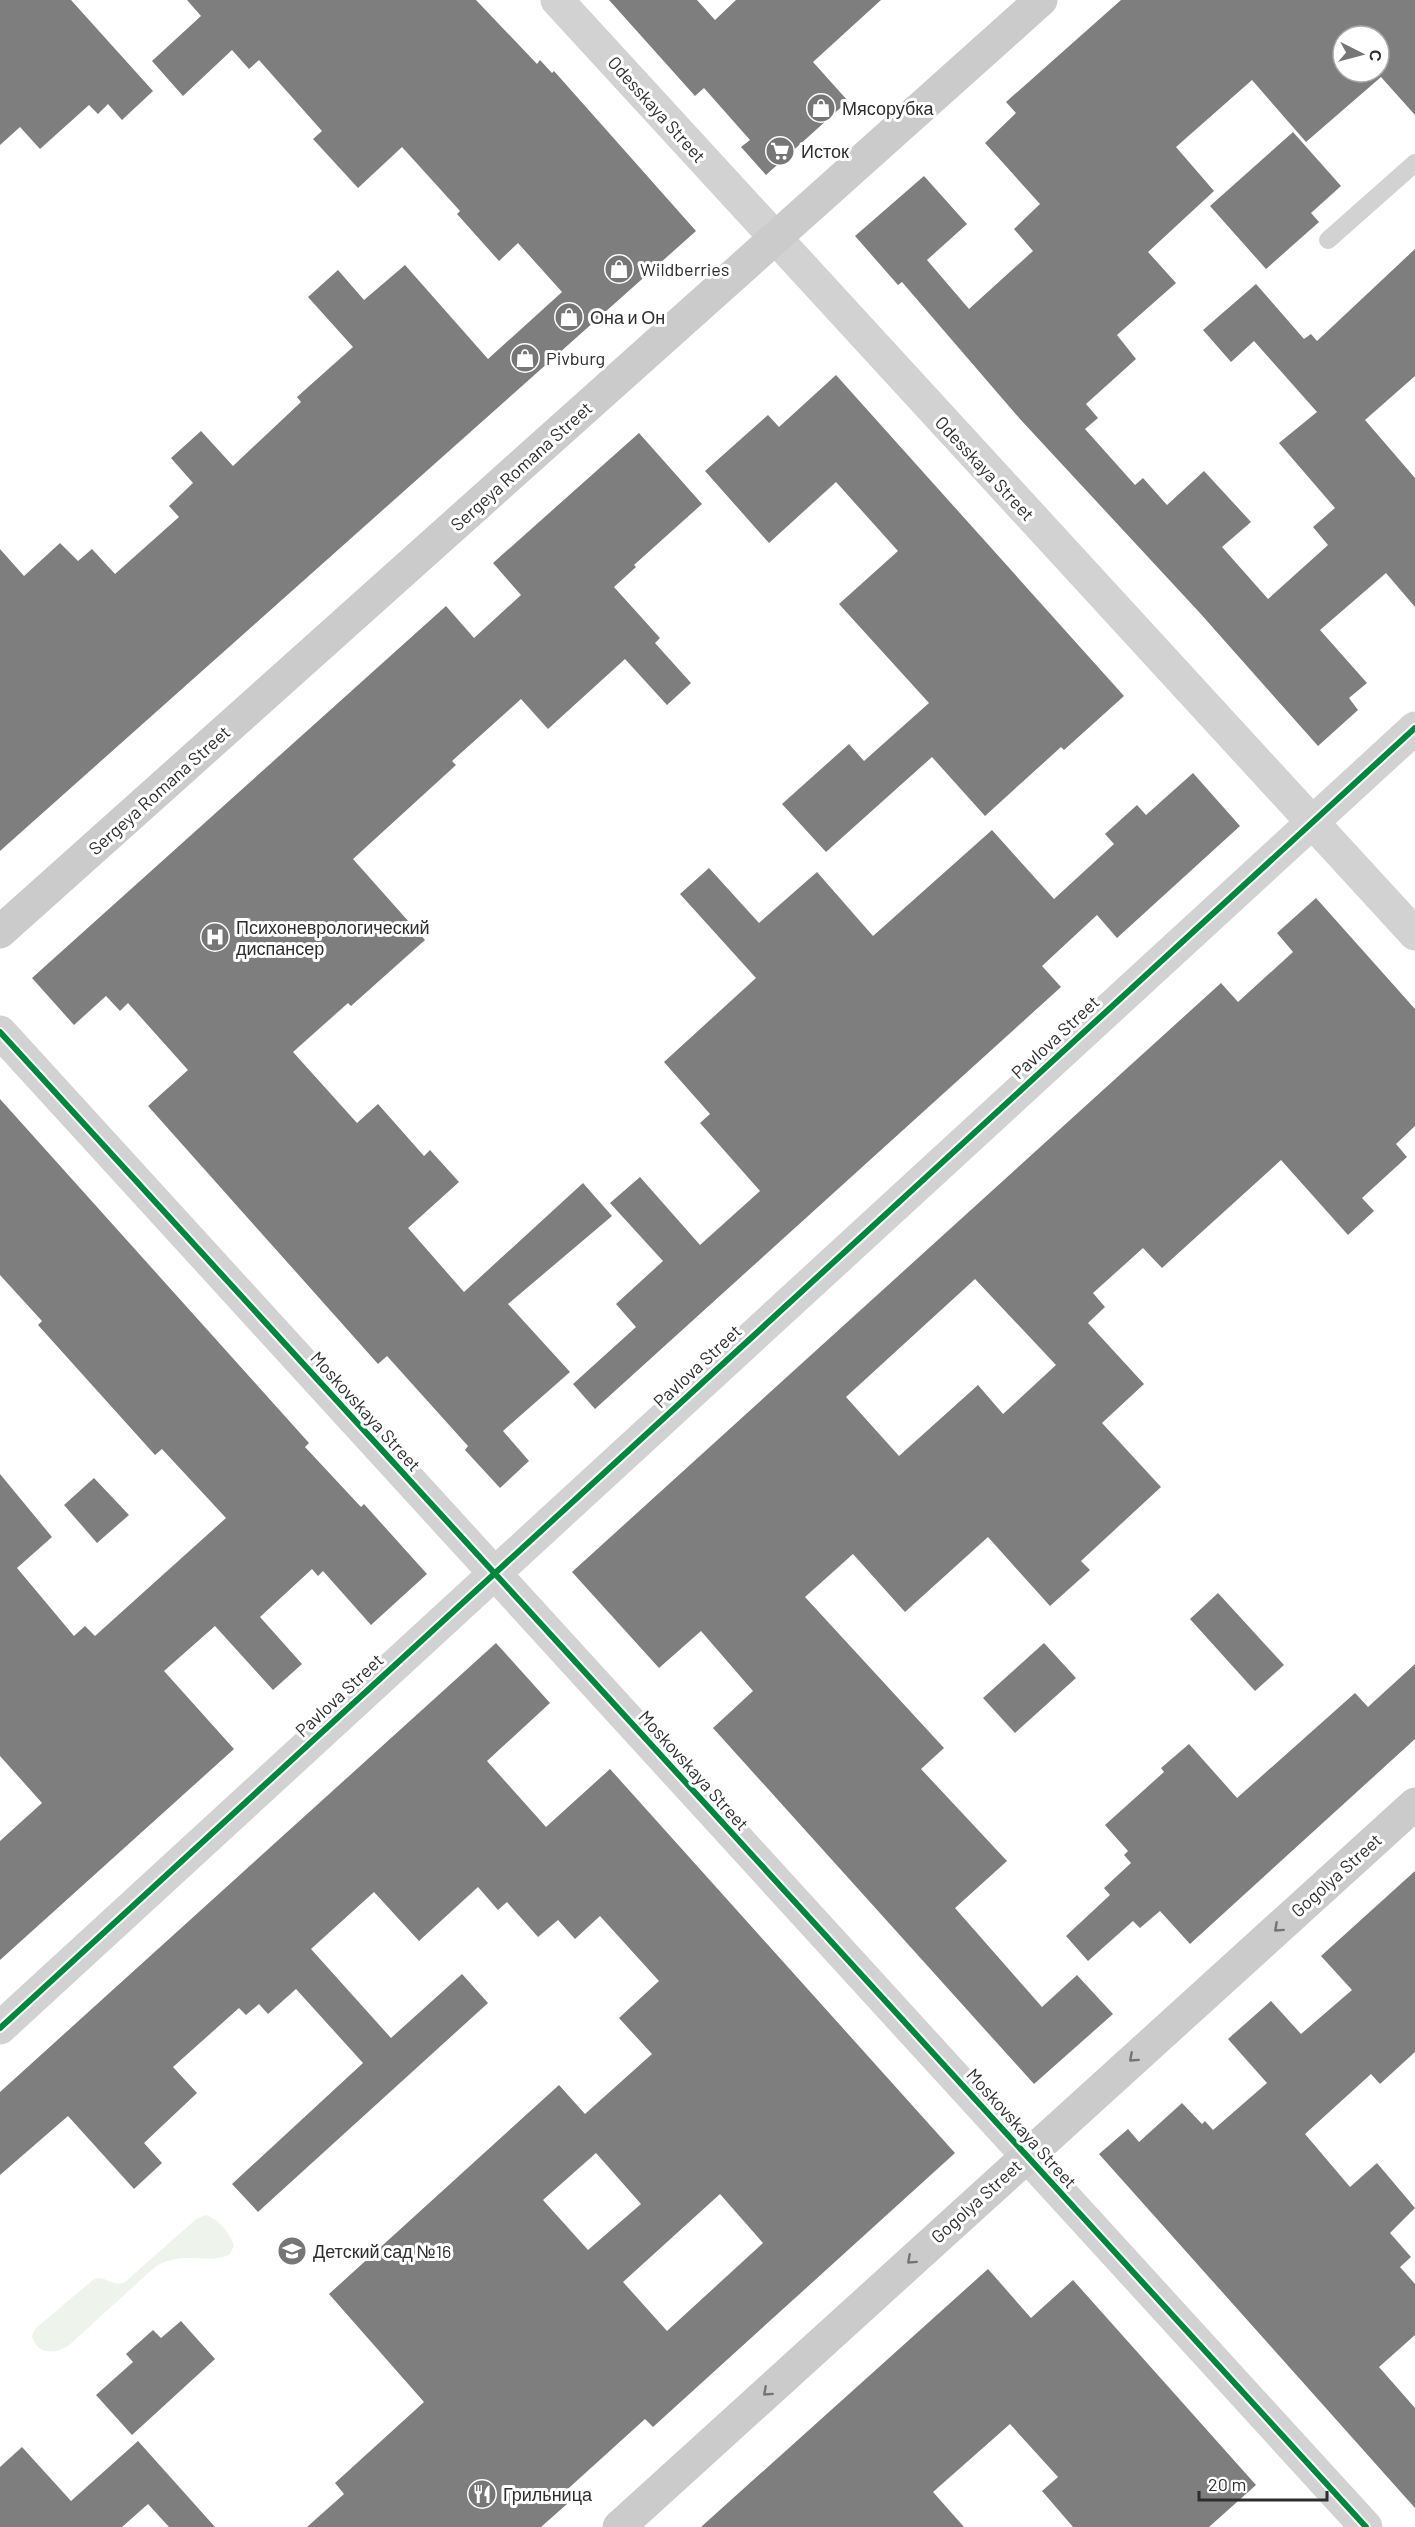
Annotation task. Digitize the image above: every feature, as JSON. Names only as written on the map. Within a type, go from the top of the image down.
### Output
[{"type":"street","name":"Odesskaya Street","points":[[556,0],[1415,934]]},
{"type":"street","name":"Sergeya Romana Street","points":[[0,932],[1041,0]]},
{"type":"street","name":"Pavlova Street","points":[[0,2028],[1415,728]]},
{"type":"street","name":"Moskovskaya Street","points":[[0,1032],[1366,2527]]},
{"type":"street","name":"Gogolya Street","points":[[619,2527],[1415,1804]]},
{"type":"lane","points":[[1328,240],[1415,163]]},
{"type":"shaded area","points":[[205,2215],[219,2223],[230,2236],[234,2246],[229,2255],[213,2259],[177,2259],[156,2266],[68,2346],[52,2352],[37,2346],[32,2336],[35,2329],[94,2279],[98,2278],[117,2284],[125,2282],[195,2220]]},
{"type":"building","points":[[0,0],[71,0],[153,91],[122,120],[108,104],[98,114],[89,105],[40,149],[20,127],[0,145]]},
{"type":"building","points":[[187,0],[476,0],[537,64],[540,60],[552,73],[554,71],[696,231],[0,851],[0,549],[24,576],[60,543],[78,561],[92,549],[115,574],[179,517],[169,506],[193,483],[171,458],[201,431],[233,466],[301,402],[297,397],[353,347],[308,297],[338,270],[364,300],[405,265],[488,359],[562,292],[518,243],[499,261],[457,214],[460,211],[402,147],[358,188],[313,139],[322,131],[259,60],[249,69],[232,50],[183,96],[152,61],[201,16]]},
{"type":"building","points":[[609,0],[697,0],[715,20],[736,0],[881,0],[813,62],[848,101],[766,175],[741,147],[750,140],[704,88],[695,96]]},
{"type":"building","points":[[1121,0],[1415,0],[1415,115],[1387,84],[1391,84],[1391,24],[1331,24],[1331,84],[1373,84],[1306,142],[1252,80],[1176,147],[1214,191],[1148,252],[1176,283],[1117,335],[1136,359],[1086,404],[1098,418],[1085,429],[1135,485],[1143,478],[1167,505],[1204,471],[1251,522],[1222,547],[1268,599],[1328,545],[1313,527],[1335,508],[1279,443],[1317,412],[1254,341],[1231,362],[1203,330],[1256,284],[1304,339],[1311,334],[1317,341],[1415,249],[1415,376],[1365,420],[1415,478],[1415,607],[1386,573],[1320,630],[1367,683],[1349,698],[1358,710],[1318,746],[1199,612],[1020,419],[902,282],[898,285],[855,236],[924,176],[967,224],[927,260],[969,309],[1033,251],[1014,229],[1040,204],[985,143],[1016,113],[1006,102]]},
{"type":"building","points":[[1293,132],[1341,186],[1311,213],[1319,222],[1266,269],[1210,206]]},
{"type":"building","points":[[836,375],[1124,696],[1064,750],[1061,747],[985,816],[932,757],[826,852],[782,804],[849,744],[864,761],[929,703],[839,604],[898,551],[836,482],[769,543],[705,471],[768,415],[779,427]]},
{"type":"building","points":[[639,433],[702,504],[634,565],[636,567],[614,587],[660,638],[655,643],[691,683],[667,705],[625,659],[548,729],[521,699],[452,761],[456,765],[353,859],[425,940],[351,1006],[348,1003],[293,1052],[357,1123],[378,1104],[424,1156],[430,1150],[459,1182],[408,1228],[464,1292],[583,1183],[612,1216],[508,1304],[570,1372],[503,1431],[529,1461],[500,1488],[465,1450],[468,1446],[387,1356],[378,1364],[148,1106],[188,1070],[128,1003],[120,1011],[106,996],[74,1025],[32,978],[446,606],[474,638],[521,595],[493,563]]},
{"type":"building","points":[[1193,773],[1240,826],[1117,938],[1097,915],[1042,966],[1061,987],[595,1409],[573,1384],[636,1327],[616,1304],[663,1261],[610,1203],[640,1177],[700,1245],[760,1191],[700,1123],[710,1114],[664,1062],[756,978],[680,894],[709,868],[759,923],[817,872],[873,936],[992,830],[1054,899],[1114,844],[1105,834],[1137,805],[1146,815]]},
{"type":"building","points":[[1316,898],[1415,1009],[1415,1126],[1396,1144],[1407,1157],[1362,1198],[1374,1211],[1348,1235],[1281,1160],[1162,1268],[1143,1248],[1093,1293],[1105,1307],[1088,1323],[1144,1384],[1102,1423],[1161,1487],[1081,1561],[1090,1570],[1050,1606],[988,1537],[905,1612],[853,1554],[805,1597],[944,1748],[921,1769],[1007,1861],[955,1908],[1042,2007],[1077,1975],[1113,2014],[1034,2084],[713,1728],[753,1691],[701,1631],[659,1668],[572,1572],[1221,983],[1238,1002],[1293,952],[1277,933]],"holes":[[[975,1279],[1056,1365],[1003,1414],[978,1385],[899,1456],[846,1397]]]},
{"type":"building","points":[[0,1099],[309,1443],[305,1447],[361,1507],[364,1504],[427,1574],[371,1625],[323,1571],[318,1576],[312,1569],[260,1617],[302,1664],[273,1690],[215,1626],[164,1671],[234,1749],[0,1960],[0,1841],[42,1803],[0,1756],[0,1474],[52,1537],[17,1568],[74,1636],[85,1626],[95,1636],[226,1518],[162,1449],[155,1455],[38,1325],[42,1321],[0,1275]]},
{"type":"building","points":[[94,1478],[129,1515],[97,1543],[64,1505]]},
{"type":"building","points":[[1218,1593],[1284,1665],[1255,1691],[1190,1619]]},
{"type":"building","points":[[496,1643],[550,1703],[487,1761],[546,1827],[610,1769],[955,2153],[653,2427],[645,2419],[560,2496],[567,2504],[541,2527],[307,2527],[344,2494],[335,2483],[424,2402],[329,2294],[559,2085],[585,2114],[652,2054],[619,2018],[659,1981],[600,1916],[575,1939],[558,1920],[538,1937],[507,1902],[498,1910],[478,1887],[419,1941],[374,1892],[311,1949],[391,2038],[462,1974],[488,2003],[258,2212],[232,2184],[363,2063],[296,1989],[268,2014],[259,2004],[246,2015],[239,2008],[173,2067],[197,2093],[144,2143],[162,2163],[134,2189],[68,2116],[0,2175],[0,2092]],"holes":[[[596,2153],[641,2204],[588,2250],[543,2200]],[[720,2194],[763,2243],[667,2331],[623,2282]]]},
{"type":"building","points":[[1044,1643],[1076,1678],[1015,1733],[983,1698]]},
{"type":"building","points":[[1415,1664],[1415,1739],[1190,1944],[1160,1911],[1140,1928],[1133,1921],[1088,1961],[1066,1936],[1110,1895],[1104,1888],[1131,1863],[1124,1855],[1128,1851],[1105,1825],[1164,1772],[1161,1768],[1189,1744],[1237,1798],[1355,1693],[1368,1707]]},
{"type":"building","points":[[1415,1871],[1415,2052],[1380,2084],[1371,2074],[1305,2134],[1350,2187],[1377,2163],[1415,2208],[1390,2233],[1411,2257],[1400,2267],[1415,2284],[1415,2335],[1379,2367],[1415,2408],[1415,2508],[1099,2154],[1128,2129],[1139,2142],[1182,2103],[1202,2124],[1205,2121],[1213,2130],[1267,2083],[1228,2039],[1271,2001],[1301,2034],[1352,1990],[1321,1956]]},
{"type":"building","points":[[988,2269],[1031,2318],[1073,2280],[1256,2485],[1209,2527],[1073,2527],[1042,2491],[1058,2477],[1010,2424],[933,2492],[964,2527],[701,2527]]},
{"type":"building","points":[[181,2321],[215,2359],[132,2435],[96,2395],[133,2362],[126,2354],[153,2330],[161,2338]]},
{"type":"building","points":[[138,2441],[215,2527],[169,2527],[148,2504],[122,2527],[0,2527],[0,2467],[22,2447],[71,2501]]},
{"type":"cycle path","points":[[0,2028],[1415,728]]},
{"type":"cycle path","points":[[0,1032],[1366,2527]]},
{"type":"place","name":"Мясорубка","points":[[821,108]]},
{"type":"place","name":"Исток","points":[[780,151]]},
{"type":"place","name":"Wildberries","points":[[619,269]]},
{"type":"place","name":"Она и Он","points":[[569,317]]},
{"type":"place","name":"Pivburg","points":[[525,358]]},
{"type":"place","name":"Психоневрологический диспансер","points":[[215,937]]},
{"type":"place","name":"Детский сад №16","points":[[292,2251]]},
{"type":"place","name":"Грильница","points":[[482,2494]]}]
